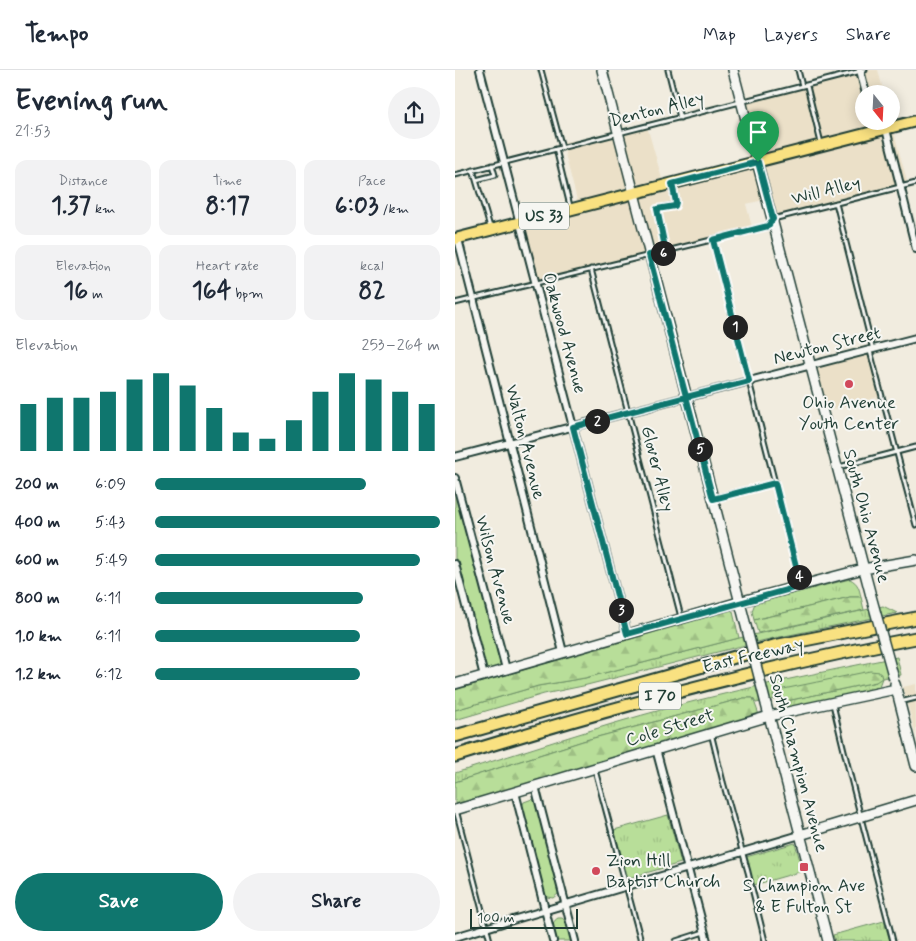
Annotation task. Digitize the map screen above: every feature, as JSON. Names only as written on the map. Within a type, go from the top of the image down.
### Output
[{"type":"highway","name":"East Freeway","points":[[455,736],[774,646],[916,618]]},
{"type":"highway","name":"East Freeway","points":[[455,756],[566,722],[672,693],[768,669],[916,638]]},
{"type":"main road","name":"US 33","points":[[900,124],[916,121]]},
{"type":"main road","name":"US 33","points":[[456,239],[821,146],[869,130]]},
{"type":"street","name":"Oakwood Avenue","points":[[480,70],[627,634]]},
{"type":"street","name":"South Champion Avenue","points":[[602,70],[828,941]]},
{"type":"street","name":"South Ohio Avenue","points":[[733,70],[916,766]]},
{"type":"street","points":[[862,70],[864,85]]},
{"type":"street","points":[[879,130],[901,186],[916,249]]},
{"type":"street","name":"Walton Avenue","points":[[456,239],[473,298],[563,652]]},
{"type":"street","name":"Newton Street","points":[[455,457],[872,351],[916,338]]},
{"type":"street","name":"Wilson Avenue","points":[[455,478],[506,669]]},
{"type":"street","points":[[455,684],[739,602],[863,569],[916,560]]},
{"type":"street","points":[[455,564],[484,676]]},
{"type":"street","name":"Cole Street","points":[[456,810],[769,716],[896,689]]},
{"type":"street","points":[[657,749],[707,941]]},
{"type":"street","points":[[535,786],[575,941]]},
{"type":"street","points":[[515,792],[553,941]]},
{"type":"street","points":[[455,937],[916,800]]},
{"type":"lane","points":[[541,70],[562,148]]},
{"type":"lane","points":[[668,70],[680,118]]},
{"type":"lane","points":[[798,70],[802,86]]},
{"type":"lane","name":"Denton Alley","points":[[455,175],[862,70]]},
{"type":"lane","points":[[807,85],[821,146]]},
{"type":"lane","points":[[556,149],[571,209]]},
{"type":"lane","points":[[476,180],[495,175],[492,165]]},
{"type":"lane","points":[[473,170],[491,230]]},
{"type":"lane","name":"Will Alley","points":[[455,303],[768,226],[773,219],[916,182]]},
{"type":"lane","points":[[666,252],[657,209],[675,206],[676,202],[672,184]]},
{"type":"lane","points":[[836,203],[916,524]]},
{"type":"lane","points":[[713,240],[801,586]]},
{"type":"lane","name":"Glover Alley","points":[[591,269],[681,618]]},
{"type":"lane","points":[[837,467],[916,447]]},
{"type":"lane","points":[[713,499],[775,483]]},
{"type":"lane","points":[[900,702],[916,698]]},
{"type":"lane","points":[[832,702],[893,941]]},
{"type":"lane","points":[[711,733],[765,941]]},
{"type":"lane","points":[[594,768],[641,941]]},
{"type":"lane","points":[[456,810],[490,941]]},
{"type":"lane","points":[[676,941],[704,932]]},
{"type":"shaded area","points":[[869,70],[878,70],[882,85],[855,85],[855,130],[893,130],[908,185],[773,219],[768,199],[746,204],[753,231],[537,283],[521,223],[579,208],[562,142],[621,134],[647,126],[664,186],[757,162],[742,101]]},
{"type":"shaded area","points":[[870,350],[882,396],[823,412],[811,366]]},
{"type":"shaded area","points":[[916,684],[916,736],[903,687]]},
{"type":"green space","points":[[455,482],[504,667],[485,673],[455,558]]},
{"type":"green space","points":[[850,579],[858,586],[861,597],[850,597],[754,620],[752,611],[755,603]]},
{"type":"green space","points":[[850,597],[861,597],[864,610],[758,633],[754,620]]},
{"type":"green space","points":[[883,606],[897,613],[765,640],[544,694],[455,720],[455,710],[538,686],[585,678],[739,638]]},
{"type":"green space","points":[[730,609],[733,612],[739,638],[585,678],[538,686],[455,710],[455,690]]},
{"type":"green space","points":[[897,657],[901,675],[882,678],[878,689],[787,708],[777,703],[876,682],[773,695],[774,699],[756,703],[753,698],[744,698],[586,740],[455,782],[455,773],[641,715],[811,674]]},
{"type":"green space","points":[[870,671],[880,672],[882,678],[876,682],[777,703],[774,699],[774,691]]},
{"type":"green space","points":[[744,698],[753,698],[759,715],[455,805],[455,782],[586,740]]},
{"type":"green space","points":[[532,799],[537,803],[559,891],[553,898],[547,897],[544,894],[521,808],[524,802]]},
{"type":"green space","points":[[668,815],[681,863],[628,878],[614,830]]},
{"type":"green space","points":[[795,843],[803,871],[754,885],[746,857]]},
{"type":"green space","points":[[558,918],[562,918],[567,922],[572,941],[556,941],[553,925]]},
{"type":"green space","points":[[884,921],[890,941],[835,941],[833,935]]},
{"type":"place","name":"Ohio Avenue Youth Center","points":[[849,384]]},
{"type":"place","name":"S Champion Ave & E Fulton St","points":[[804,867]]},
{"type":"place","name":"Zion Hill Baptist Church","points":[[596,871]]},
{"type":"route","points":[[758,162],[672,184],[676,202],[675,206],[657,209],[666,252],[649,255],[686,397],[713,499],[775,483],[801,586],[627,634],[573,427],[677,399],[686,397],[749,381],[713,240],[768,226],[773,219],[758,162]]}]
